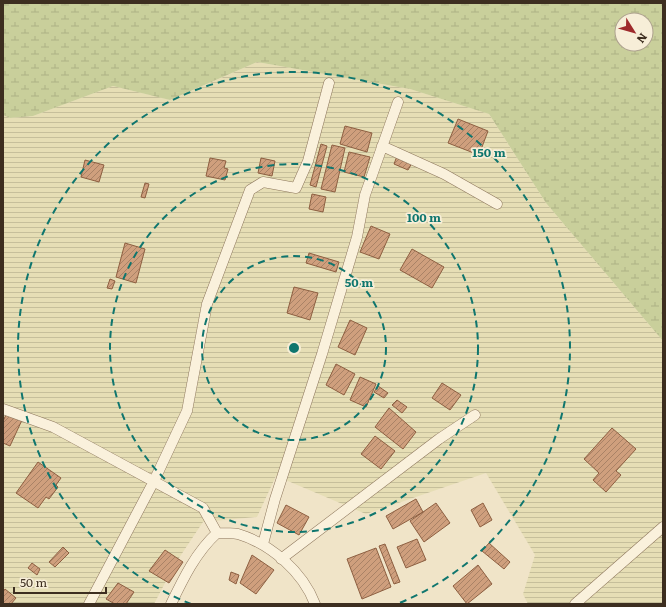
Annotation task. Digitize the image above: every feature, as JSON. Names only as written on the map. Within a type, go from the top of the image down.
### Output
[{"type":"street","points":[[89,604],[154,481],[187,411],[207,304],[250,190],[263,182],[296,188],[308,161],[329,83]]},
{"type":"street","points":[[263,544],[275,500],[322,354],[357,237],[365,195],[398,102]]},
{"type":"street","points":[[382,146],[444,174],[497,204]]},
{"type":"street","points":[[3,409],[53,427],[203,508],[217,533]]},
{"type":"street","points":[[281,559],[439,439],[476,415]]},
{"type":"street","points":[[575,604],[663,527]]},
{"type":"street","points":[[171,604],[184,577],[206,543],[217,533],[238,534],[263,544],[290,566],[310,592],[315,604]]},
{"type":"shaded area","points":[[257,62],[410,89],[489,114],[546,203],[663,341],[663,604],[528,604],[523,594],[535,555],[486,473],[366,514],[276,476],[257,517],[203,522],[175,564],[154,604],[3,604],[3,115],[10,118],[33,116],[113,86],[171,100]]},
{"type":"green space","points":[[3,3],[663,3],[663,341],[546,203],[489,114],[410,89],[257,62],[170,100],[113,86],[33,116],[10,118],[3,115]]},
{"type":"building","points":[[458,119],[488,131],[479,155],[448,143]]},
{"type":"building","points":[[345,126],[372,133],[367,152],[340,144]]},
{"type":"building","points":[[321,144],[327,146],[316,187],[310,185]]},
{"type":"building","points":[[332,145],[345,148],[335,192],[321,189]]},
{"type":"building","points":[[349,152],[370,157],[364,177],[344,172]]},
{"type":"building","points":[[397,156],[412,163],[408,170],[394,164]]},
{"type":"building","points":[[210,158],[226,161],[224,168],[228,169],[225,180],[206,176]]},
{"type":"building","points":[[261,158],[275,161],[272,176],[258,173]]},
{"type":"building","points":[[85,160],[104,165],[99,182],[81,177]]},
{"type":"building","points":[[145,183],[149,184],[145,198],[141,197]]},
{"type":"building","points":[[312,194],[326,197],[323,212],[309,209]]},
{"type":"building","points":[[371,226],[390,234],[379,259],[360,252]]},
{"type":"building","points":[[125,243],[145,249],[136,283],[116,277]]},
{"type":"building","points":[[412,249],[444,267],[432,288],[400,270]]},
{"type":"building","points":[[309,253],[339,262],[336,272],[306,263]]},
{"type":"building","points":[[110,279],[115,281],[112,289],[107,288]]},
{"type":"building","points":[[294,287],[318,293],[310,320],[287,313]]},
{"type":"building","points":[[350,320],[367,328],[355,355],[338,347]]},
{"type":"building","points":[[336,364],[355,374],[344,395],[326,385]]},
{"type":"building","points":[[360,377],[376,384],[366,407],[350,400]]},
{"type":"building","points":[[442,383],[461,395],[450,410],[432,398]]},
{"type":"building","points":[[378,386],[388,393],[384,398],[374,392]]},
{"type":"building","points":[[397,400],[407,407],[402,413],[392,405]]},
{"type":"building","points":[[389,408],[416,432],[403,449],[375,427]]},
{"type":"building","points":[[7,413],[22,420],[10,446],[3,443],[3,421]]},
{"type":"building","points":[[612,428],[636,449],[616,471],[621,475],[606,492],[593,480],[599,473],[584,459]]},
{"type":"building","points":[[375,436],[395,451],[381,469],[361,454]]},
{"type":"building","points":[[38,462],[61,478],[56,485],[58,487],[49,499],[46,497],[38,508],[16,493]]},
{"type":"building","points":[[416,499],[423,512],[393,529],[386,516]]},
{"type":"building","points":[[436,503],[450,523],[424,542],[410,521]]},
{"type":"building","points":[[483,503],[492,520],[480,527],[471,510]]},
{"type":"building","points":[[286,505],[309,517],[299,535],[277,523]]},
{"type":"building","points":[[417,539],[426,560],[406,568],[397,547]]},
{"type":"building","points":[[489,543],[510,562],[504,569],[482,551]]},
{"type":"building","points":[[385,544],[400,582],[394,584],[379,546]]},
{"type":"building","points":[[63,547],[69,553],[55,567],[49,562]]},
{"type":"building","points":[[376,548],[391,587],[362,599],[347,559]]},
{"type":"building","points":[[165,550],[183,562],[169,583],[149,571]]},
{"type":"building","points":[[252,555],[274,570],[256,594],[240,583]]},
{"type":"building","points":[[32,563],[40,569],[37,575],[28,568]]},
{"type":"building","points":[[478,565],[492,584],[467,604],[453,586]]},
{"type":"building","points":[[231,572],[239,575],[236,584],[229,580]]},
{"type":"building","points":[[118,583],[134,592],[126,604],[115,604],[106,599]]},
{"type":"building","points":[[5,589],[16,598],[11,604],[3,604],[3,592]]}]
